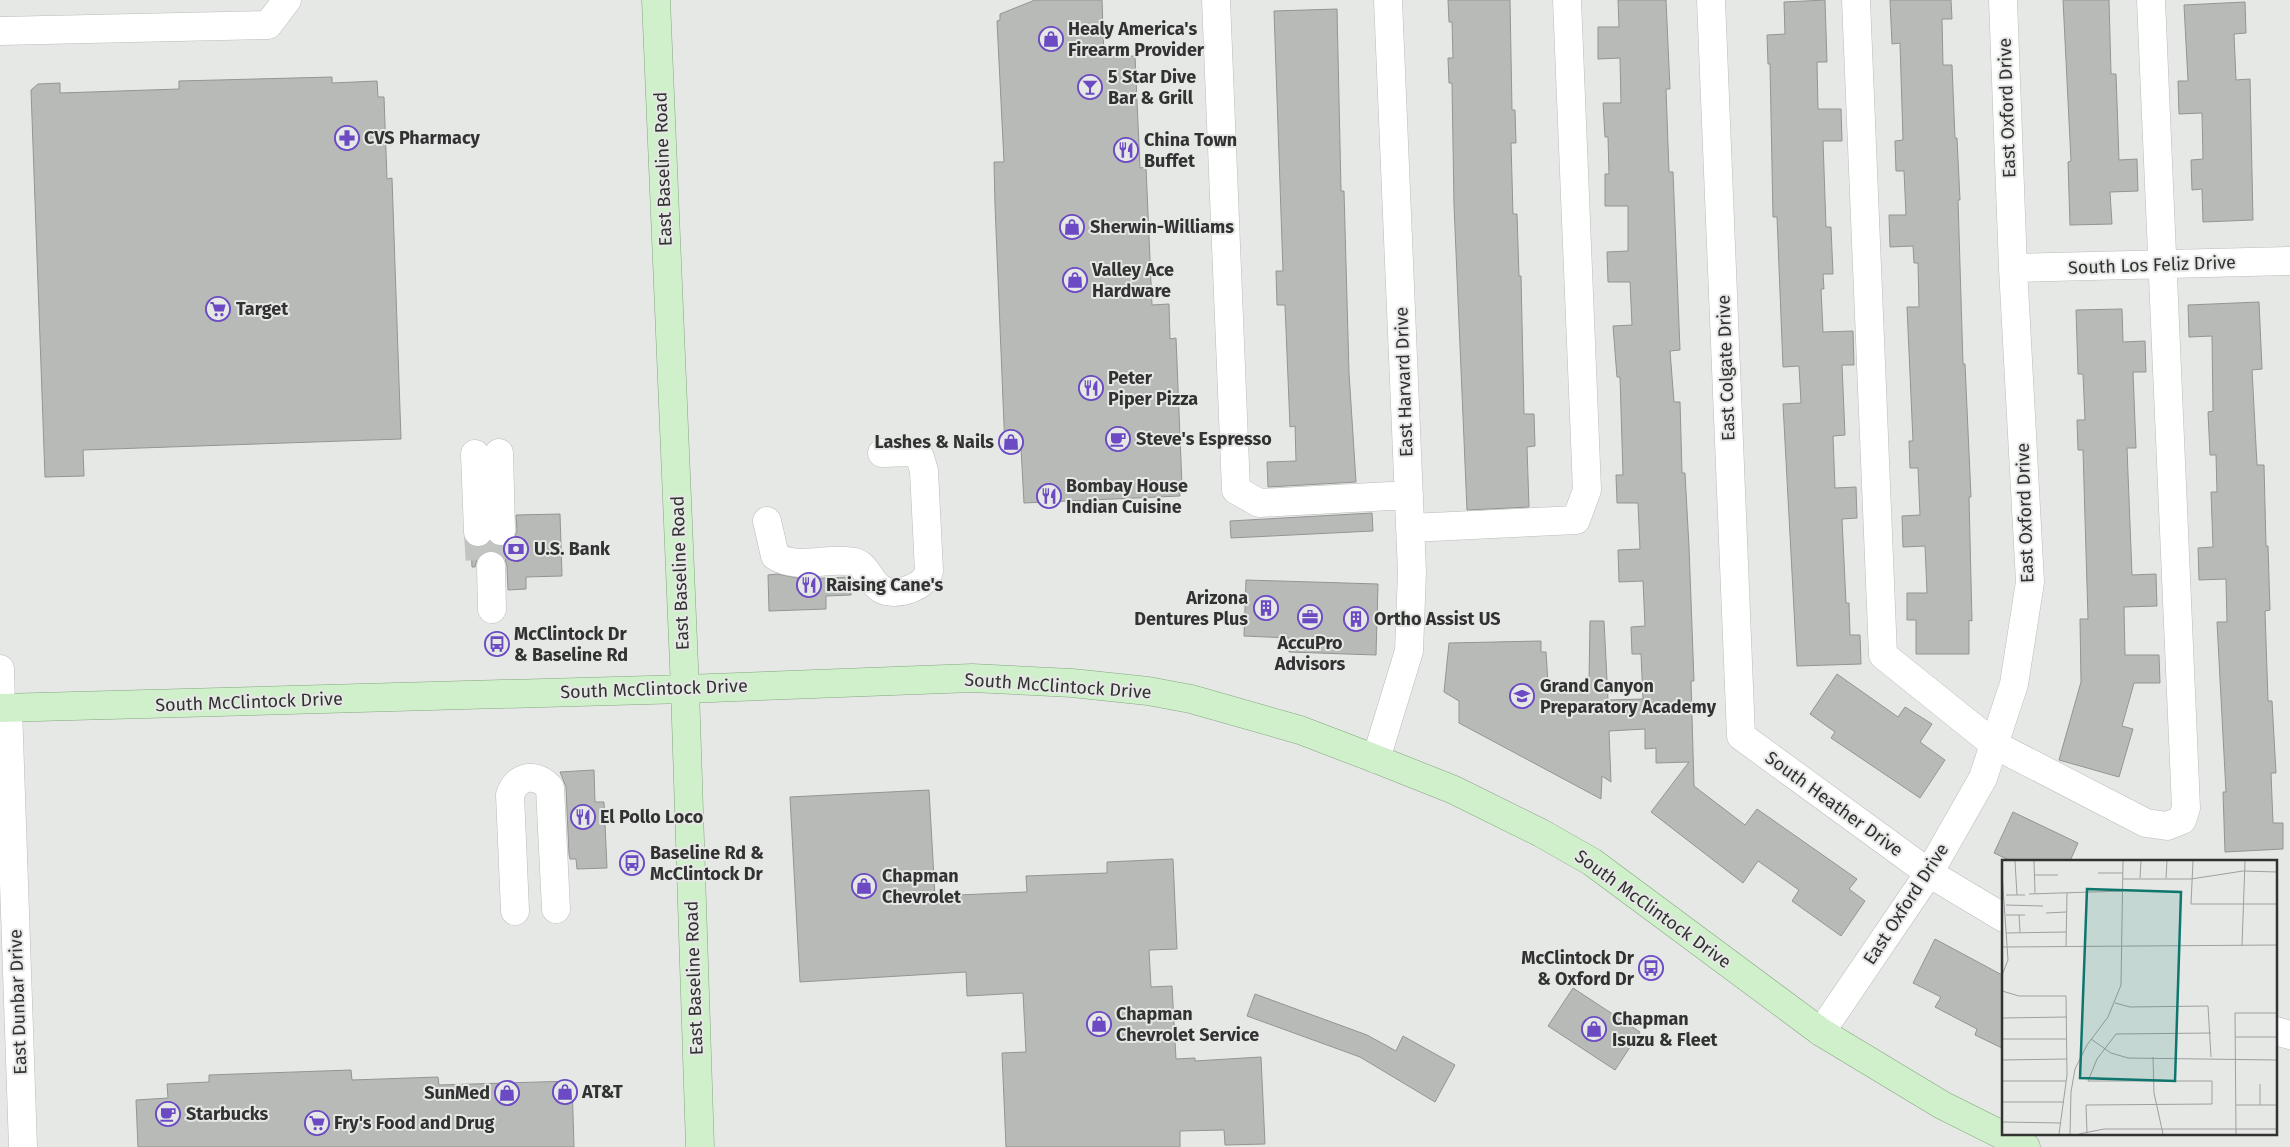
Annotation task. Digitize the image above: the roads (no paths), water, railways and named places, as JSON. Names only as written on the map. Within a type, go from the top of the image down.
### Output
[{"type":"main road","name":"East Baseline Road","points":[[656,0],[685,689],[700,1147]]},
{"type":"main road","name":"South McClintock Drive","points":[[3,708],[685,689],[972,678],[1148,691],[1231,709],[1300,730],[1454,790],[1541,833],[1592,862],[1821,1032],[1942,1105],[2026,1147]]},
{"type":"street","points":[[0,31],[268,25],[287,0]]},
{"type":"street","points":[[1216,0],[1236,490],[1259,503],[1408,495]]},
{"type":"street","name":"East Harvard Drive","points":[[1376,759],[1409,651],[1412,572],[1388,0]]},
{"type":"street","points":[[1410,528],[1576,520],[1587,490],[1567,0]]},
{"type":"street","name":"East Colgate Drive","points":[[1711,0],[1741,736]]},
{"type":"street","points":[[1856,0],[1883,655],[1995,745],[2146,823],[2167,826],[2182,820],[2186,808],[2151,0]]},
{"type":"street","name":"East Oxford Drive","points":[[1821,1032],[1929,873],[1983,778],[2014,684],[2030,582],[2013,268],[2003,0]]},
{"type":"street","name":"South Los Feliz Drive","points":[[2013,268],[2290,261]]},
{"type":"street","points":[[767,521],[775,556],[786,563],[856,562],[866,570],[874,584],[883,590],[916,588],[927,580],[929,571],[924,471],[920,457],[912,452],[882,453]]},
{"type":"street","points":[[487,454],[490,531]]},
{"type":"street","points":[[491,566],[492,607]]},
{"type":"street","name":"East Dunbar Drive","points":[[0,669],[24,1147]]},
{"type":"street","name":"South Heather Drive","points":[[1741,736],[1929,873],[2002,917]]},
{"type":"street","points":[[515,911],[510,795],[514,785],[520,780],[529,778],[538,779],[550,788],[556,908]]},
{"type":"tunnel","points":[[501,531],[503,566]]},
{"type":"tunnel","points":[[478,532],[480,567]]},
{"type":"place","name":"Healy America's Firearm Provider","points":[[1051,39]]},
{"type":"place","name":"5 Star Dive Bar & Grill","points":[[1090,87]]},
{"type":"place","name":"CVS Pharmacy","points":[[347,138]]},
{"type":"place","name":"China Town Buffet","points":[[1126,150]]},
{"type":"place","name":"Sherwin-Williams","points":[[1072,227]]},
{"type":"place","name":"Valley Ace Hardware","points":[[1075,280]]},
{"type":"place","name":"Target","points":[[218,309]]},
{"type":"place","name":"Peter Piper Pizza","points":[[1091,388]]},
{"type":"place","name":"Steve's Espresso","points":[[1118,439]]},
{"type":"place","name":"Lashes & Nails","points":[[1011,442]]},
{"type":"place","name":"Bombay House Indian Cuisine","points":[[1049,496]]},
{"type":"place","name":"U.S. Bank","points":[[516,549]]},
{"type":"place","name":"Raising Cane's","points":[[809,585]]},
{"type":"place","name":"Arizona Dentures Plus","points":[[1266,608]]},
{"type":"place","name":"AccuPro Advisors","points":[[1310,617]]},
{"type":"place","name":"Ortho Assist US","points":[[1356,619]]},
{"type":"place","name":"McClintock Dr & Baseline Rd","points":[[497,644]]},
{"type":"place","name":"Grand Canyon Preparatory Academy","points":[[1522,696]]},
{"type":"place","name":"El Pollo Loco","points":[[583,817]]},
{"type":"place","name":"Baseline Rd & McClintock Dr","points":[[632,863]]},
{"type":"place","name":"Chapman Chevrolet","points":[[864,886]]},
{"type":"place","name":"McClintock Dr & Oxford Dr","points":[[1651,968]]},
{"type":"place","name":"Chapman Chevrolet Service","points":[[1099,1024]]},
{"type":"place","name":"Chapman Isuzu & Fleet","points":[[1594,1029]]},
{"type":"place","name":"AT&T","points":[[565,1092]]},
{"type":"place","name":"SunMed","points":[[507,1093]]},
{"type":"place","name":"Starbucks","points":[[168,1114]]},
{"type":"place","name":"Fry's Food and Drug","points":[[317,1123]]}]
